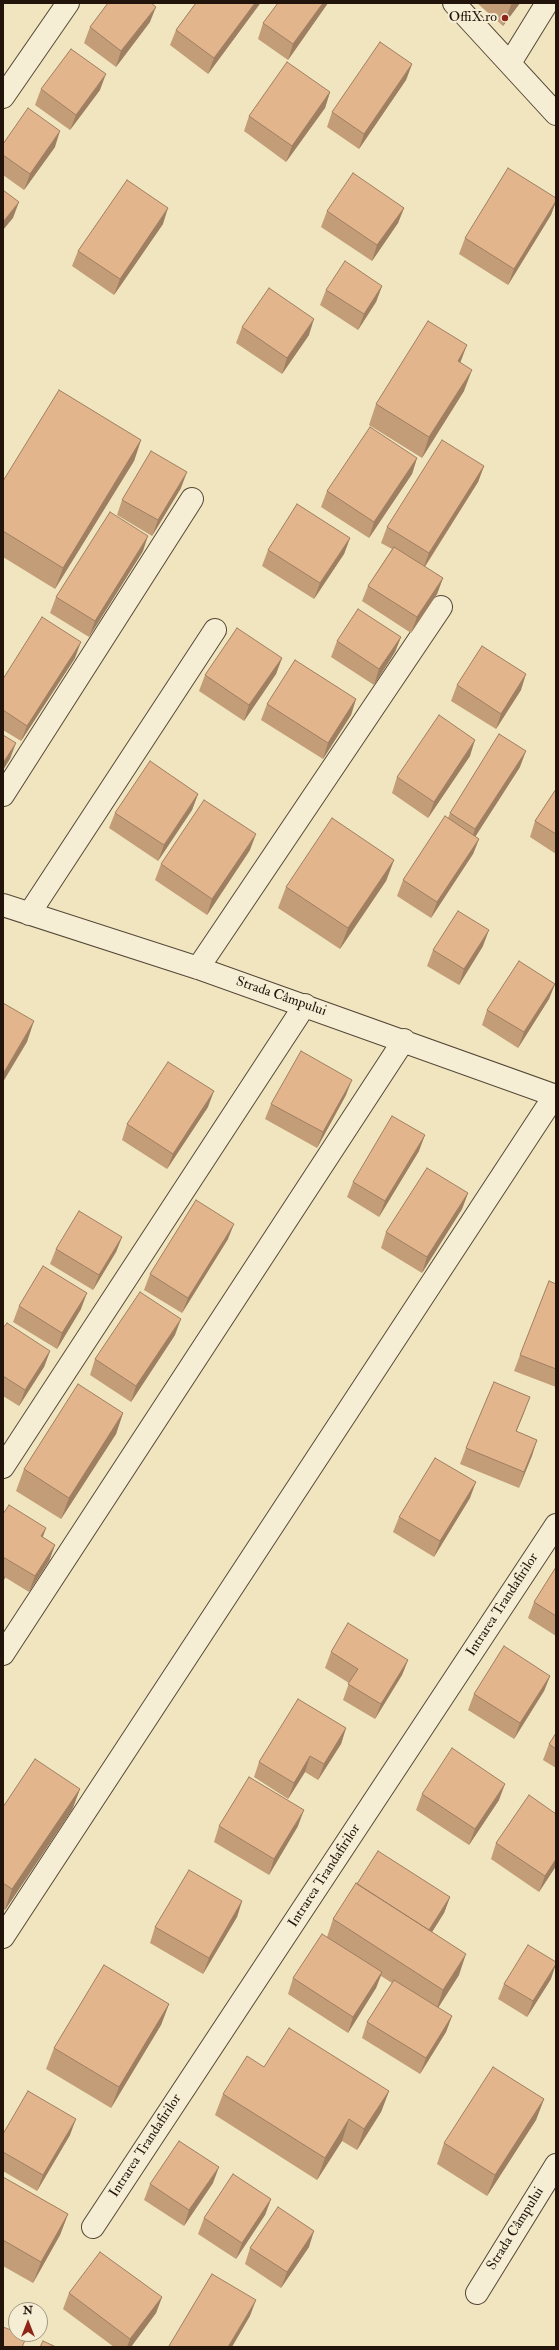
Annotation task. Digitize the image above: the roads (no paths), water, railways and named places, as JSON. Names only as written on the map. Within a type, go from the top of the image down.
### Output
[{"type":"street","points":[[3,97],[68,3]]},
{"type":"street","points":[[454,3],[556,114]]},
{"type":"street","points":[[510,63],[547,3]]},
{"type":"street","points":[[3,795],[192,499]]},
{"type":"street","points":[[198,968],[441,607]]},
{"type":"street","points":[[29,914],[215,630]]},
{"type":"street","name":"Strada Câmpului","points":[[3,905],[198,968],[404,1040],[555,1096]]},
{"type":"street","points":[[3,1467],[304,1005]]},
{"type":"street","points":[[3,1654],[404,1040]]},
{"type":"street","points":[[3,1937],[555,1096]]},
{"type":"street","name":"Intrarea Trandafirilor","points":[[93,2227],[556,1525]]},
{"type":"street","name":"Strada Câmpului","points":[[477,2293],[556,2165]]},
{"type":"place","name":"OffiX.ro","points":[[505,18]]}]
